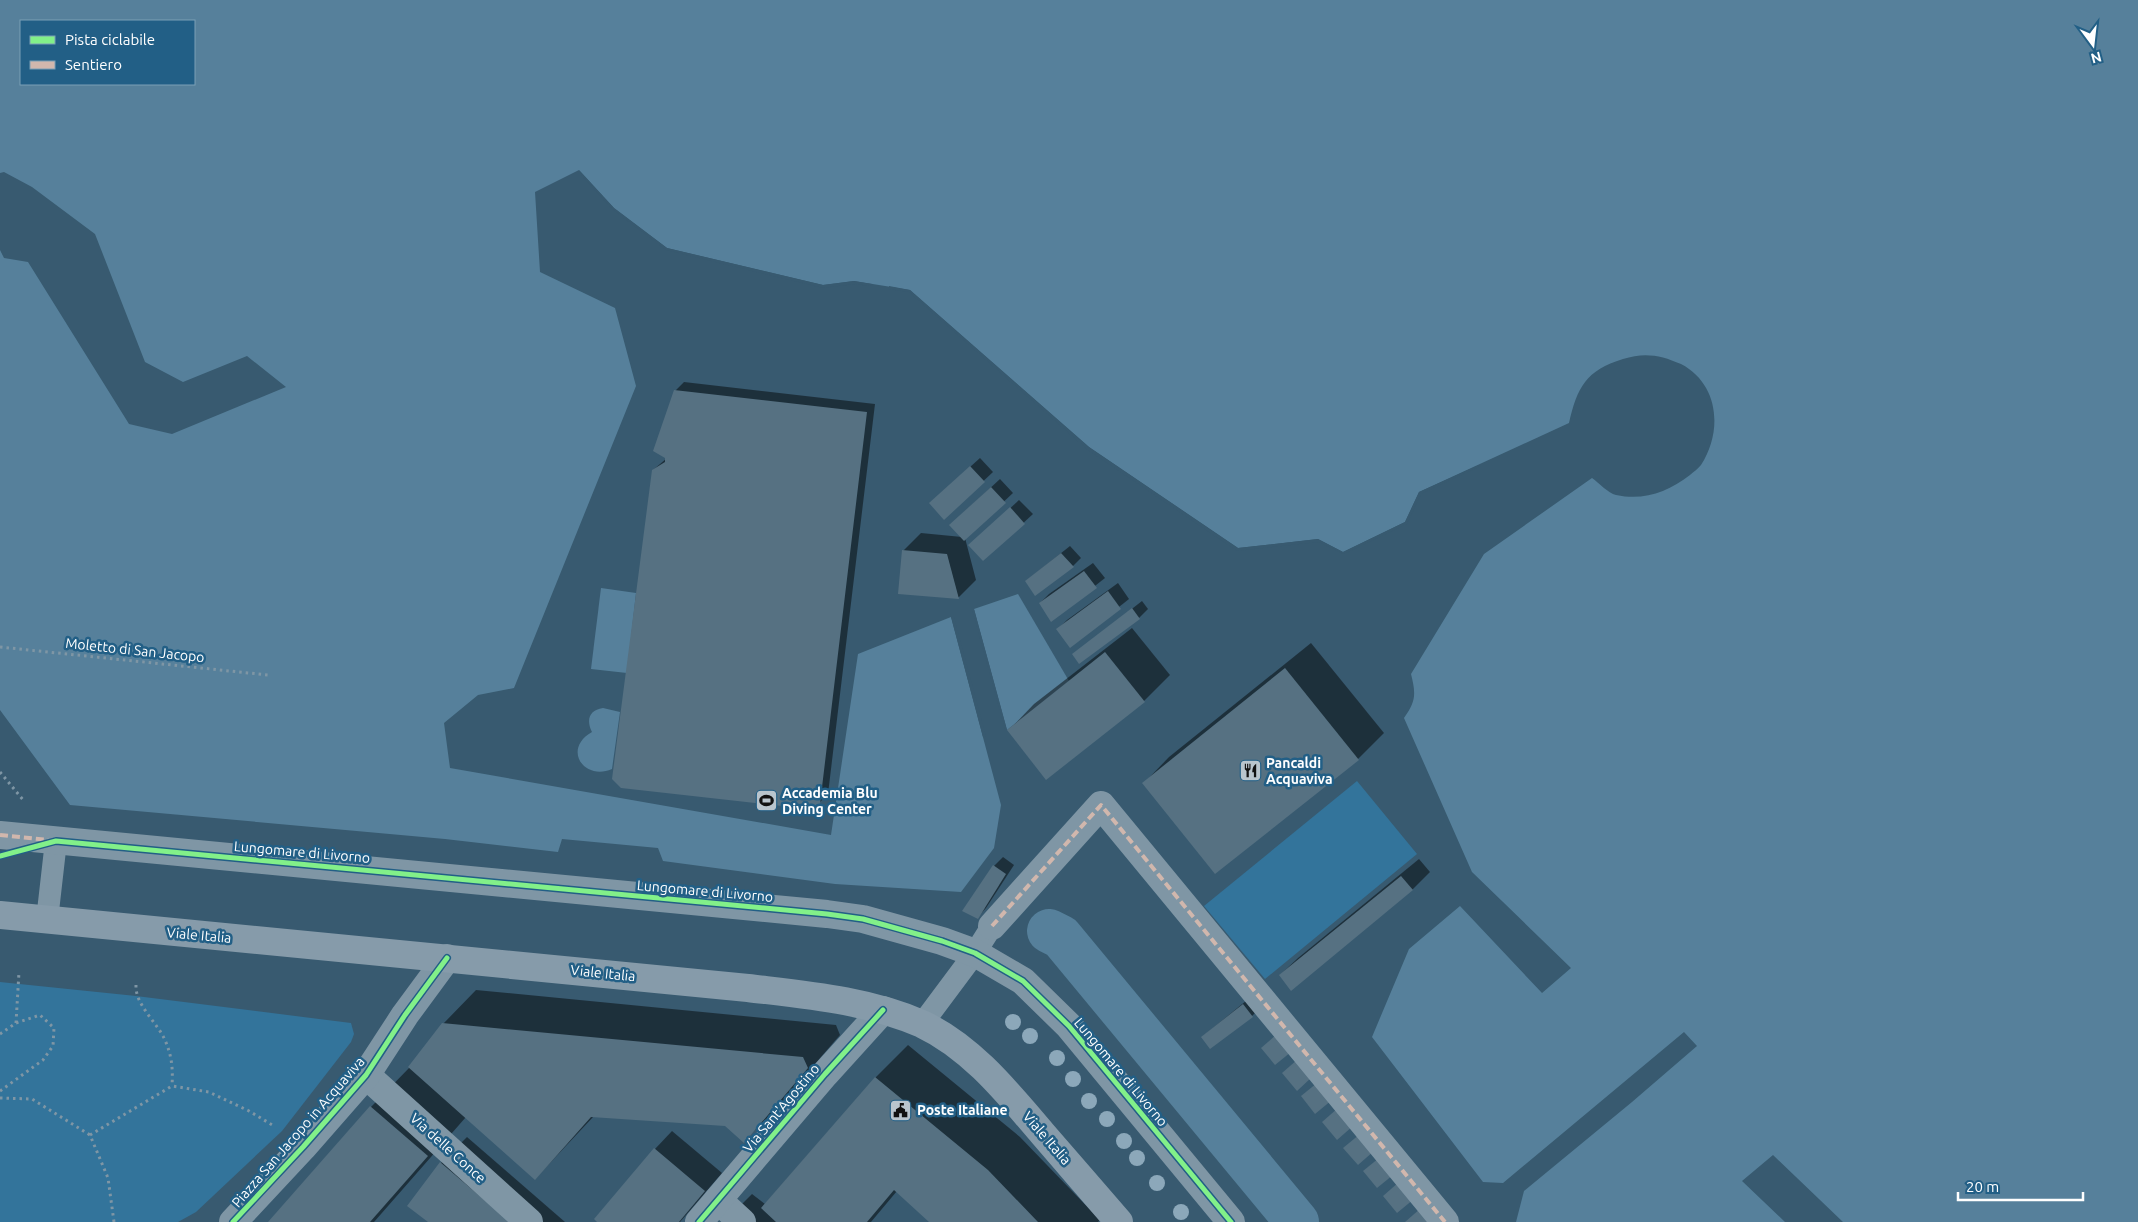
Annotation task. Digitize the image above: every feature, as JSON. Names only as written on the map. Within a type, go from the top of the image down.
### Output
[{"type":"main road","name":"Viale Italia","points":[[0,915],[819,996],[883,1010],[922,1024],[944,1036],[972,1056],[1032,1121],[1119,1222]]},
{"type":"street","points":[[992,926],[1101,805],[1445,1222]]},
{"type":"street","points":[[0,835],[56,841]]},
{"type":"street","name":"Lungomare di Livorno","points":[[56,841],[827,914],[863,919],[942,940],[975,953],[1023,981],[1069,1026],[1231,1222]]},
{"type":"street","name":"Piazza San Jacopo in Acquaviva","points":[[233,1222],[303,1147],[366,1075],[405,1015],[447,958]]},
{"type":"street","name":"Via Sant'Agostino","points":[[699,1222],[824,1074],[883,1010]]},
{"type":"street","name":"Via delle Conce","points":[[366,1075],[529,1222]]},
{"type":"street","points":[[718,1200],[742,1222]]},
{"type":"lane","points":[[47,920],[56,841]]},
{"type":"lane","points":[[922,1024],[975,953],[992,926]]},
{"type":"path","points":[[16,1023],[20,972]]},
{"type":"path","points":[[136,985],[136,996],[164,1039],[173,1064],[172,1086]]},
{"type":"path","points":[[0,1034],[16,1023],[40,1016],[54,1028],[54,1046],[42,1060],[0,1091]]},
{"type":"path","points":[[90,1135],[172,1086],[209,1092],[248,1110],[285,1133],[303,1147]]},
{"type":"path","points":[[0,1098],[32,1099],[90,1135],[108,1178],[114,1222]]},
{"type":"shaded area","points":[[0,0],[2138,0],[2138,1222],[1843,1222],[1773,1155],[1742,1181],[1785,1222],[1516,1222],[1524,1191],[1697,1046],[1684,1032],[1503,1183],[1483,1182],[1372,1037],[1409,949],[1460,906],[1542,993],[1571,968],[1472,872],[1404,718],[1411,707],[1414,697],[1411,674],[1484,554],[1592,478],[1616,495],[1626,497],[1646,496],[1655,494],[1682,481],[1701,465],[1708,452],[1714,423],[1714,409],[1710,396],[1703,383],[1694,373],[1681,364],[1666,358],[1645,355],[1631,357],[1610,363],[1600,369],[1585,382],[1580,390],[1569,423],[1419,492],[1405,522],[1343,552],[1318,539],[1238,548],[1089,447],[910,290],[854,281],[823,285],[667,248],[614,208],[579,170],[535,192],[540,272],[615,308],[636,386],[514,688],[478,695],[444,723],[450,768],[831,835],[858,654],[951,617],[1001,805],[994,848],[961,892],[835,884],[663,861],[658,848],[562,839],[558,852],[445,839],[70,805],[0,710]]},
{"type":"shaded area","points":[[601,588],[636,593],[627,673],[591,669]]},
{"type":"shaded area","points":[[1018,594],[1069,681],[1007,730],[974,609]]},
{"type":"shaded area","points":[[603,708],[620,712],[612,769],[602,772],[593,771],[585,767],[580,761],[578,754],[583,739],[592,732],[589,723],[590,716],[598,709]]},
{"type":"shaded area","points":[[1357,781],[1417,854],[1265,979],[1204,906]]},
{"type":"shaded area","points":[[0,982],[136,996],[351,1023],[354,1034],[351,1042],[282,1131],[196,1212],[178,1222],[0,1222]]},
{"type":"pier","points":[[579,170],[614,208],[667,248],[823,285],[854,281],[872,284],[871,286],[854,284],[823,288],[666,250],[612,209]]},
{"type":"pier","points":[[4,172],[32,187],[95,234],[145,362],[183,382],[247,356],[286,387],[172,434],[129,424],[28,262],[4,258],[0,250],[0,173]]},
{"type":"pier","points":[[889,286],[910,290],[1089,447],[1238,548],[1318,539],[1343,552],[1405,522],[1419,492],[1479,465],[1481,466],[1421,494],[1407,524],[1344,554],[1318,542],[1237,551],[1088,450],[909,292],[889,289]]},
{"type":"pier","points":[[974,609],[1007,730],[1005,730],[972,610]]},
{"type":"pier","points":[[951,617],[954,617],[986,736],[983,737]]},
{"type":"building","points":[[674,390],[867,412],[820,804],[809,809],[621,788],[612,779],[652,470],[665,462],[665,458],[653,451]]},
{"type":"building","points":[[970,466],[985,482],[944,520],[929,503]]},
{"type":"building","points":[[991,487],[1006,503],[964,541],[949,525]]},
{"type":"building","points":[[1010,507],[1025,524],[983,561],[968,545]]},
{"type":"building","points":[[902,550],[947,554],[959,599],[898,594]]},
{"type":"building","points":[[1061,553],[1074,567],[1035,596],[1025,581]]},
{"type":"building","points":[[1084,571],[1097,588],[1051,622],[1039,603]]},
{"type":"building","points":[[1108,591],[1121,609],[1070,648],[1056,629]]},
{"type":"building","points":[[1132,608],[1140,619],[1079,664],[1072,654]]},
{"type":"building","points":[[1105,652],[1145,702],[1046,780],[1007,730]]},
{"type":"building","name":"Pancaldi Acquaviva","points":[[1285,668],[1359,760],[1215,874],[1142,783]]},
{"type":"building","points":[[993,865],[1006,874],[978,919],[962,911]]},
{"type":"building","points":[[1401,876],[1413,890],[1291,991],[1279,975]]},
{"type":"building","points":[[1243,1004],[1253,1017],[1210,1049],[1201,1037]]},
{"type":"building","points":[[442,1023],[803,1057],[808,1068],[744,1143],[725,1126],[591,1117],[535,1180],[408,1067]]},
{"type":"building","points":[[1277,1034],[1291,1052],[1275,1065],[1261,1048]]},
{"type":"building","points":[[1298,1059],[1312,1077],[1297,1091],[1282,1073]]},
{"type":"building","points":[[875,1077],[988,1170],[1038,1222],[929,1222],[894,1190],[867,1222],[776,1222],[761,1208]]},
{"type":"building","points":[[1317,1083],[1332,1100],[1315,1114],[1301,1096]]},
{"type":"building","points":[[370,1106],[428,1156],[370,1222],[268,1222]]},
{"type":"building","points":[[1338,1108],[1353,1126],[1337,1140],[1322,1122]]},
{"type":"building","points":[[1360,1134],[1374,1151],[1358,1165],[1343,1148]]},
{"type":"building","points":[[654,1148],[705,1191],[679,1222],[597,1222],[594,1219]]},
{"type":"building","points":[[1379,1158],[1393,1175],[1377,1188],[1363,1171]]},
{"type":"building","points":[[440,1162],[510,1222],[428,1222],[407,1206]]},
{"type":"building","points":[[1399,1182],[1414,1199],[1397,1213],[1383,1196]]},
{"type":"building","points":[[1421,1208],[1432,1222],[1405,1222]]},
{"type":"waterway","points":[[1049,931],[1061,937],[1297,1222]]},
{"type":"marked path","points":[[992,926],[1101,805],[1445,1222]]},
{"type":"marked path","points":[[0,835],[48,840]]},
{"type":"cycle path","points":[[0,856],[56,841],[827,914],[863,919],[942,941],[975,953],[1023,981],[1069,1026],[1231,1222]]},
{"type":"cycle path","points":[[233,1222],[303,1147],[366,1075],[405,1015],[447,958]]},
{"type":"cycle path","points":[[699,1222],[825,1074],[883,1010]]},
{"type":"place","name":"Pancaldi Acquaviva","points":[[1250,771]]},
{"type":"place","name":"Accademia Blu Diving Center","points":[[766,801]]},
{"type":"place","name":"Poste Italiane","points":[[901,1110]]}]
